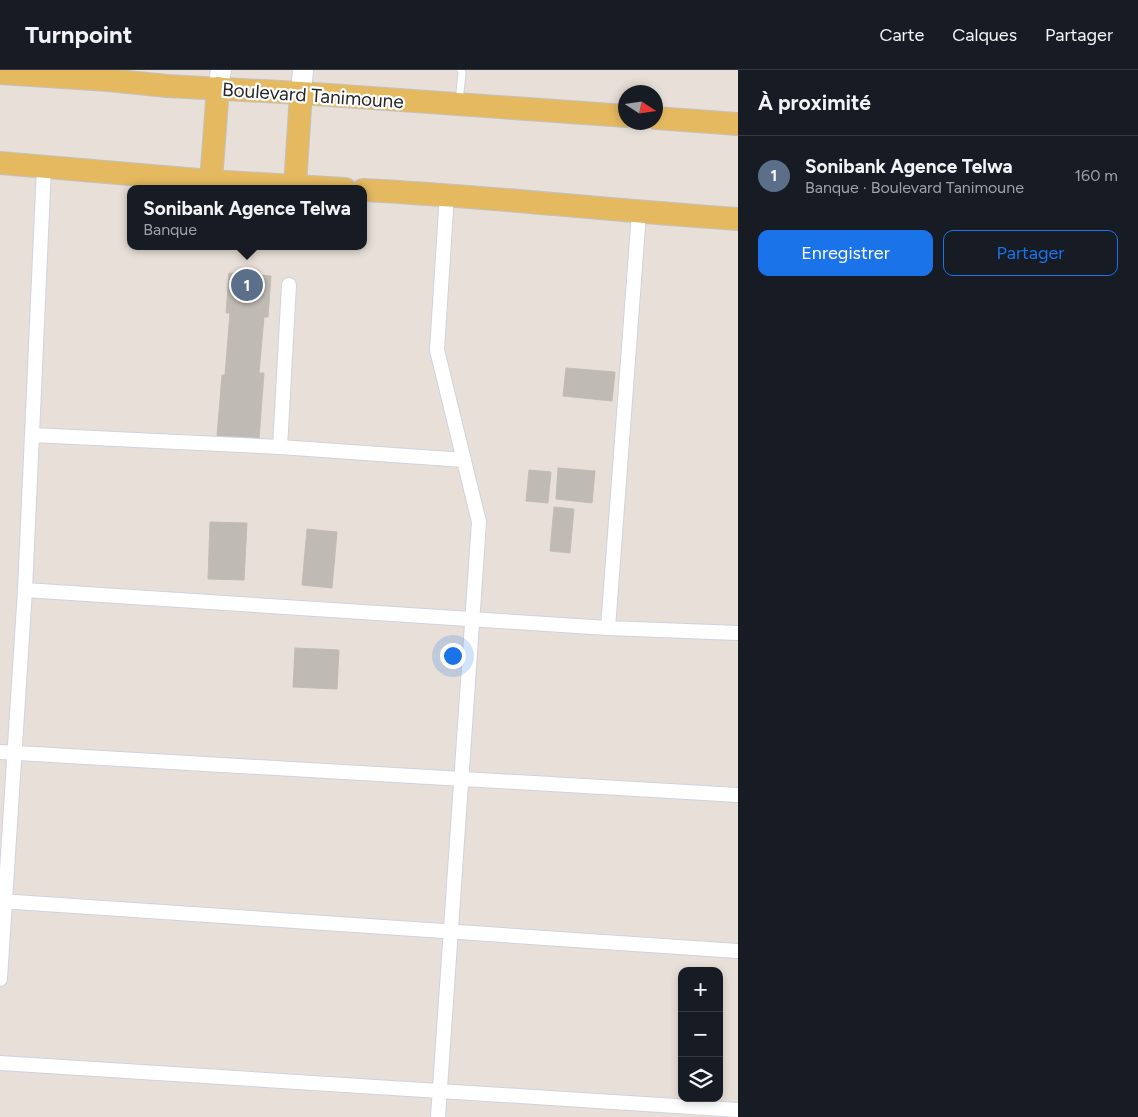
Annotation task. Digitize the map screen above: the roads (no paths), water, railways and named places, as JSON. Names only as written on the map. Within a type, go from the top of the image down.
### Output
[{"type":"main road","points":[[0,163],[211,181],[295,185],[303,70]]},
{"type":"main road","name":"Boulevard Tanimoune","points":[[0,72],[167,86],[219,79],[301,93],[618,115]]},
{"type":"main road","points":[[211,181],[219,79]]},
{"type":"main road","points":[[663,119],[738,124]]},
{"type":"main road","points":[[367,190],[447,194],[639,213],[738,220]]},
{"type":"street","points":[[0,979],[2,902],[15,753],[25,590],[44,166]]},
{"type":"street","points":[[438,1117],[479,522],[438,350],[447,194]]},
{"type":"street","points":[[608,628],[639,213]]},
{"type":"street","points":[[280,447],[289,285]]},
{"type":"street","points":[[32,435],[280,447],[464,460]]},
{"type":"street","points":[[25,590],[608,628],[738,633]]},
{"type":"street","points":[[0,752],[738,795]]},
{"type":"street","points":[[2,902],[738,951]]},
{"type":"street","points":[[0,1063],[738,1110]]},
{"type":"lane","points":[[459,105],[461,70]]},
{"type":"place","name":"Sonibank Agence Telwa","points":[[247,285]]}]
